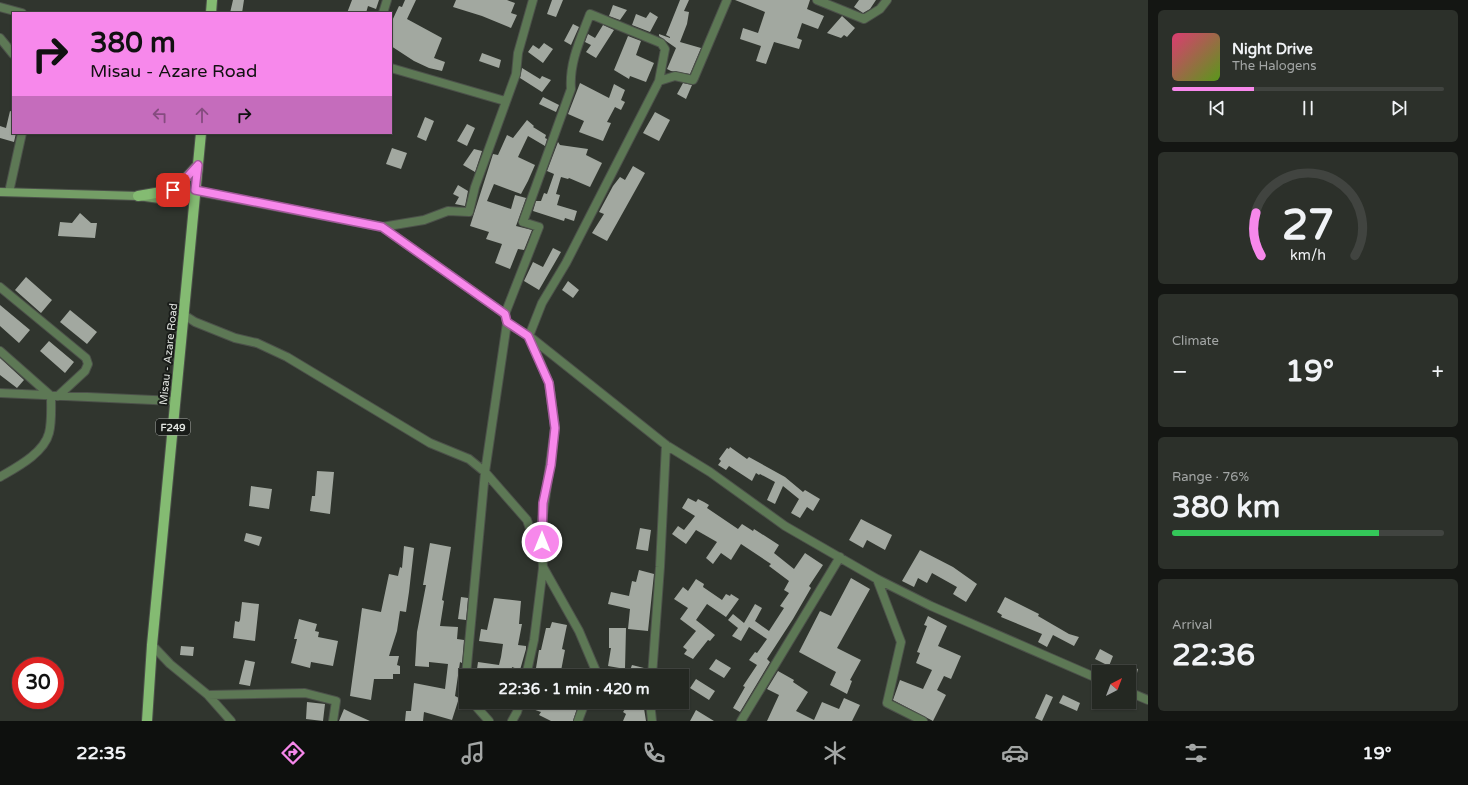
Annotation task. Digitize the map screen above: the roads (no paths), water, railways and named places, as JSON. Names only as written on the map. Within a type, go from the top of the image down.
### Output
[{"type":"main road","points":[[211,12],[212,0]]},
{"type":"main road","name":"Misau - Azare Road","points":[[147,721],[152,645],[201,134]]},
{"type":"main road","points":[[138,196],[173,190],[179,186],[198,165]]},
{"type":"street","points":[[383,12],[387,0]]},
{"type":"street","points":[[0,192],[138,196],[175,199],[195,190],[382,227],[424,220],[448,211],[469,212],[475,187],[505,100],[516,74],[518,53],[533,0]]},
{"type":"street","points":[[659,81],[675,76],[692,80],[694,78],[728,0]]},
{"type":"street","points":[[817,0],[864,19],[880,9],[887,0]]},
{"type":"street","points":[[0,7],[18,12]]},
{"type":"street","points":[[467,669],[485,472],[507,322],[505,314],[540,227],[523,222],[571,88],[570,76],[572,63],[590,14],[660,43],[665,49],[659,81],[566,263],[542,303],[528,336],[549,383],[555,428],[541,530],[543,568],[534,640],[528,669]]},
{"type":"street","points":[[0,38],[12,53]]},
{"type":"street","points":[[392,68],[505,100]]},
{"type":"street","points":[[9,192],[22,134]]},
{"type":"street","points":[[382,227],[505,314]]},
{"type":"street","points":[[0,287],[86,358],[88,364],[86,371],[54,396],[50,432],[46,441],[37,452],[0,477]]},
{"type":"street","points":[[184,315],[195,322],[235,338],[258,343],[287,357],[430,443],[469,459],[485,472],[527,520],[543,568],[579,631],[595,669]]},
{"type":"street","points":[[507,322],[528,336],[666,445],[710,472],[785,526],[877,579],[931,606],[1092,676]]},
{"type":"street","points":[[0,351],[54,396]]},
{"type":"street","points":[[0,393],[175,401]]},
{"type":"street","points":[[653,669],[660,567],[666,445]]},
{"type":"street","points":[[741,721],[840,557]]},
{"type":"street","points":[[877,579],[901,642],[887,703],[923,721]]},
{"type":"street","points":[[152,645],[170,664],[208,695],[231,721]]},
{"type":"street","points":[[208,695],[305,693],[336,701],[333,721]]},
{"type":"street","points":[[1136,695],[1148,700]]},
{"type":"street","points":[[478,709],[489,721]]},
{"type":"street","points":[[512,721],[518,709]]},
{"type":"street","points":[[578,721],[582,709]]},
{"type":"street","points":[[651,709],[652,721]]}]
